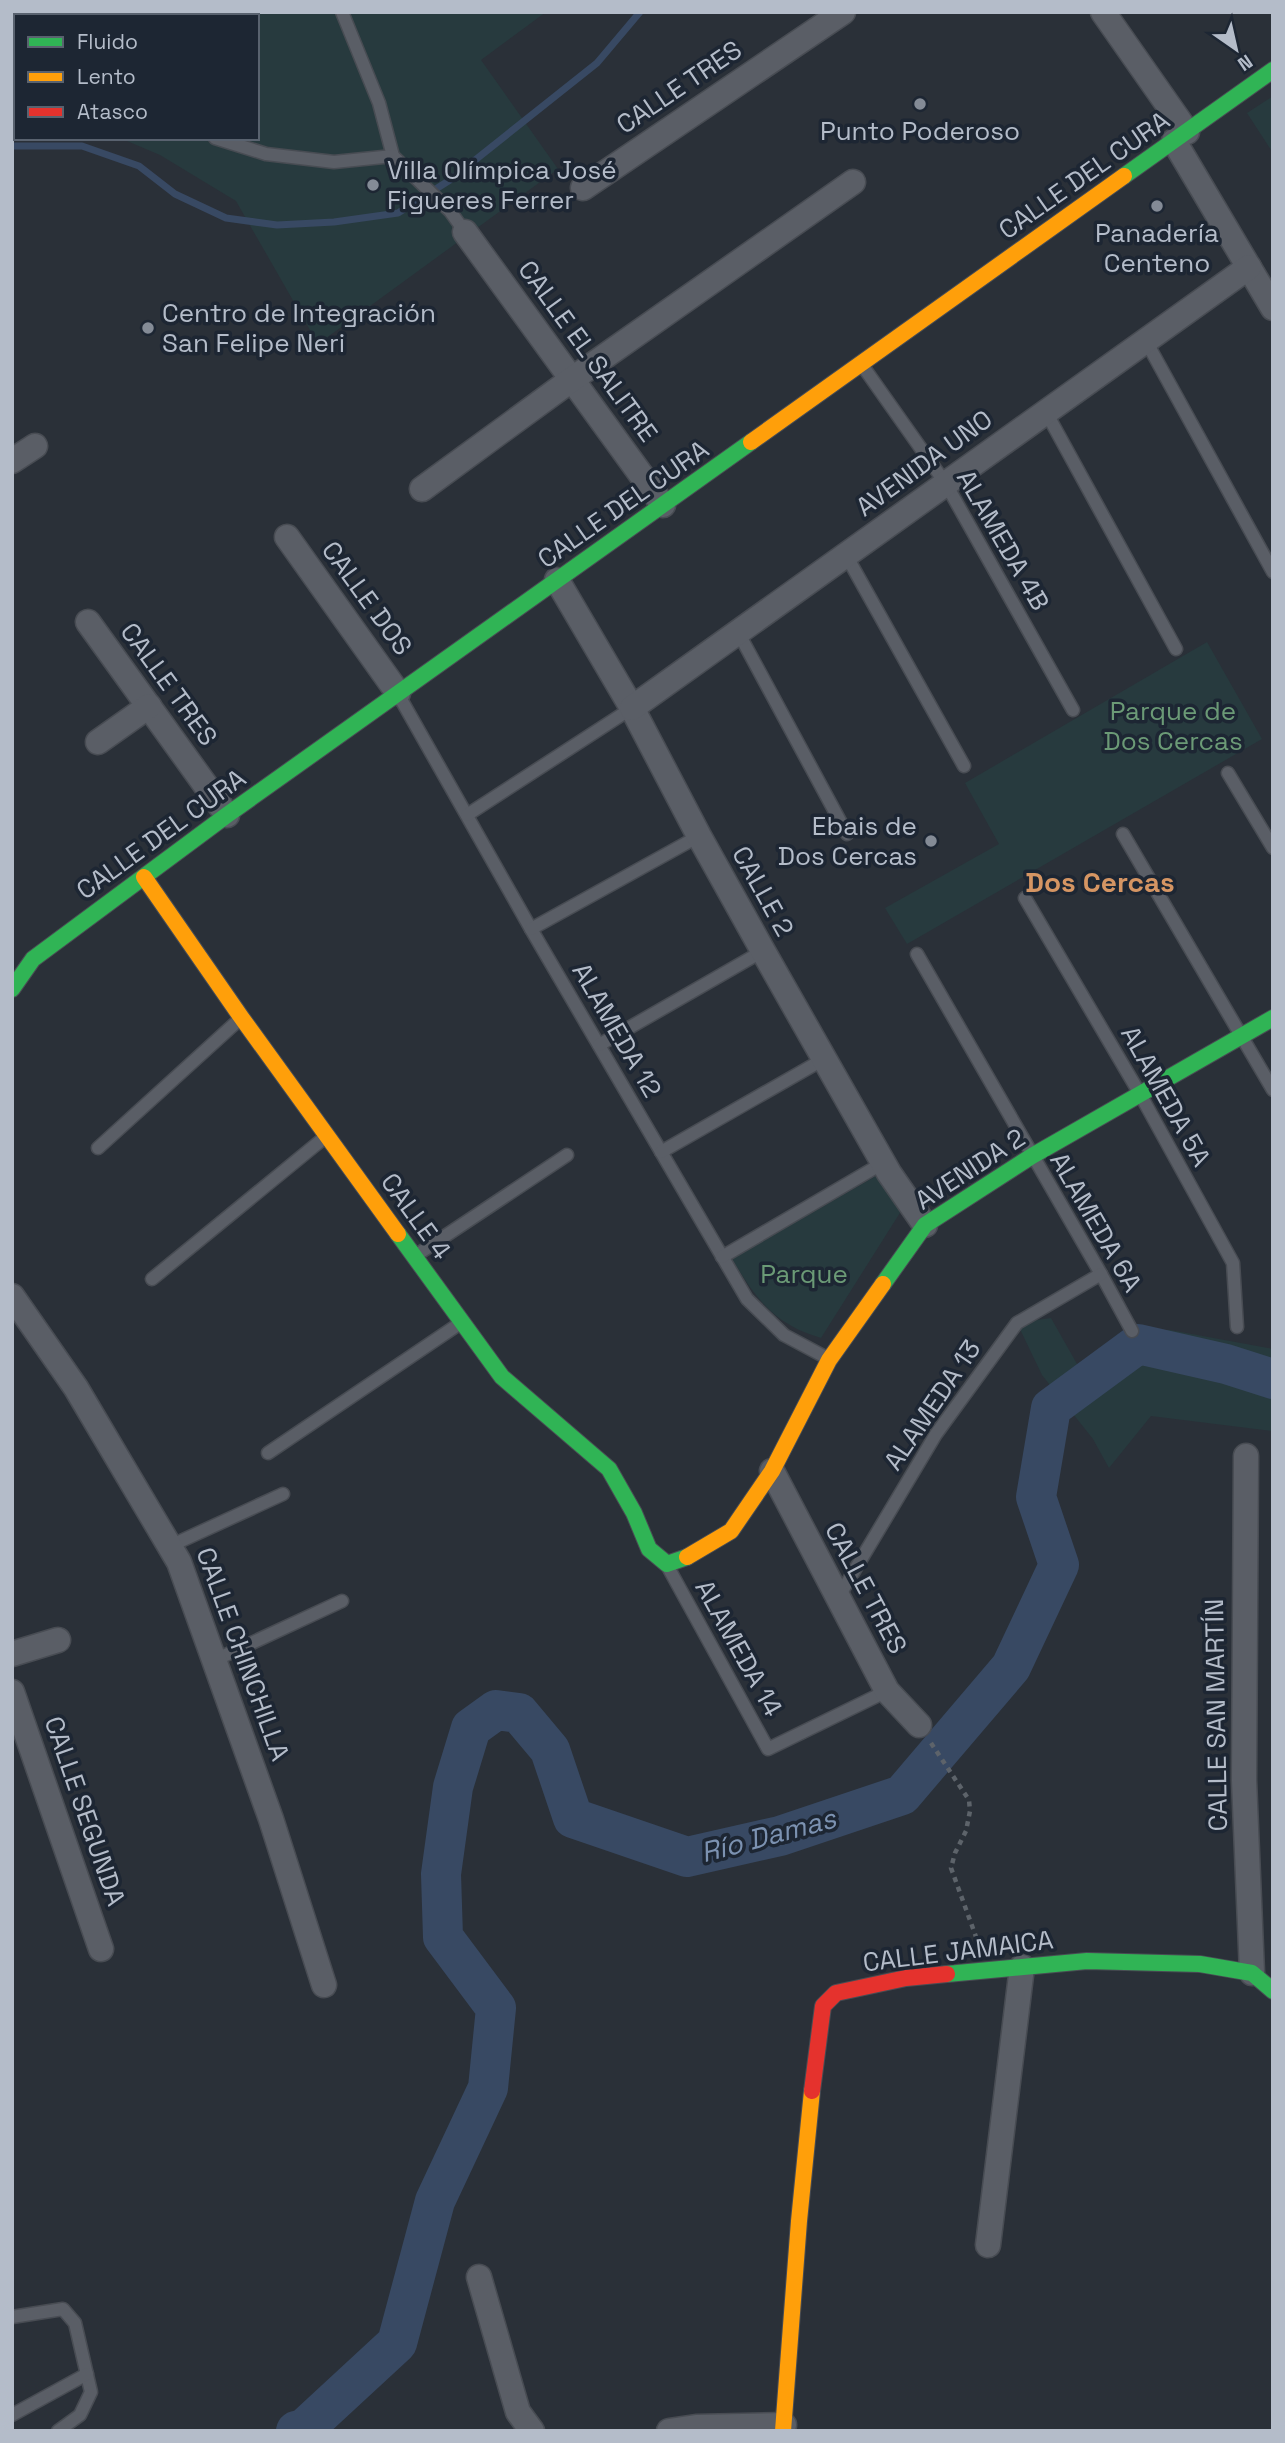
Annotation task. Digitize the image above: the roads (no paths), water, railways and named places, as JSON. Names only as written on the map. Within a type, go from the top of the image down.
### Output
[{"type":"street","name":"CALLE TRES","points":[[583,188],[843,12]]},
{"type":"street","points":[[1104,12],[1180,136],[1273,307]]},
{"type":"street","name":"CALLE DEL CURA","points":[[12,989],[33,959],[227,815],[1273,70]]},
{"type":"street","points":[[422,489],[571,380],[853,182]]},
{"type":"street","name":"CALLE EL SALITRE","points":[[466,232],[663,505]]},
{"type":"street","name":"AVENIDA UNO","points":[[632,708],[1249,267]]},
{"type":"street","points":[[12,461],[35,446]]},
{"type":"street","name":"CALLE DOS","points":[[286,537],[398,694]]},
{"type":"street","name":"CALLE 2","points":[[557,580],[632,708],[762,951],[883,1163],[925,1225]]},
{"type":"street","name":"CALLE TRES","points":[[88,622],[227,815]]},
{"type":"street","points":[[98,742],[149,706]]},
{"type":"street","name":"CALLE 4","points":[[144,877],[241,1017],[502,1377],[609,1469],[634,1513],[649,1549],[667,1564]]},
{"type":"street","name":"AVENIDA 2","points":[[667,1564],[694,1554],[731,1531],[772,1471],[830,1360],[925,1225],[1032,1156],[1273,1018]]},
{"type":"street","name":"CALLE CHINCHILLA","points":[[12,1296],[76,1388],[180,1562],[271,1819],[324,1985]]},
{"type":"street","name":"CALLE SAN MARTÍN","points":[[1246,1456],[1244,1780],[1252,1973]]},
{"type":"street","name":"CALLE TRES","points":[[772,1471],[887,1691],[919,1725]]},
{"type":"street","points":[[12,1654],[58,1640]]},
{"type":"street","name":"CALLE SEGUNDA","points":[[12,1692],[101,1949]]},
{"type":"street","name":"CALLE JAMAICA","points":[[784,2428],[800,2208],[819,2024],[823,2006],[836,1993],[906,1978],[1087,1961],[1200,1964],[1252,1973]]},
{"type":"street","points":[[988,2245],[1022,1967]]},
{"type":"street","points":[[1252,1973],[1273,1991]]},
{"type":"street","points":[[480,2277],[518,2412],[532,2431]]},
{"type":"street","points":[[669,2431],[696,2427],[784,2428]]},
{"type":"lane","points":[[341,12],[379,103],[393,156],[438,199],[466,232]]},
{"type":"lane","points":[[221,140],[266,154],[334,162],[393,156]]},
{"type":"lane","points":[[1146,341],[1273,572]]},
{"type":"lane","name":"ALAMEDA 4B","points":[[862,363],[946,484],[1073,710]]},
{"type":"lane","points":[[1046,412],[1176,649]]},
{"type":"lane","points":[[846,555],[964,766]]},
{"type":"lane","points":[[738,632],[847,834]]},
{"type":"lane","name":"ALAMEDA 12","points":[[398,694],[531,929],[747,1299],[784,1335],[830,1360]]},
{"type":"lane","points":[[467,815],[632,708]]},
{"type":"lane","points":[[1228,773],[1273,848]]},
{"type":"lane","points":[[1123,834],[1273,1090]]},
{"type":"lane","points":[[531,929],[699,836]]},
{"type":"lane","name":"ALAMEDA 5A","points":[[1025,898],[1140,1094],[1233,1263],[1237,1327]]},
{"type":"lane","points":[[599,1045],[762,951]]},
{"type":"lane","name":"ALAMEDA 6A","points":[[917,954],[1132,1331]]},
{"type":"lane","points":[[98,1148],[241,1017]]},
{"type":"lane","points":[[661,1152],[824,1059]]},
{"type":"lane","points":[[152,1279],[327,1135]]},
{"type":"lane","points":[[414,1256],[567,1155]]},
{"type":"lane","points":[[722,1257],[883,1163]]},
{"type":"lane","name":"ALAMEDA 13","points":[[838,1598],[936,1434],[1011,1331],[1017,1324],[1101,1274]]},
{"type":"lane","points":[[268,1453],[462,1322]]},
{"type":"lane","points":[[170,1546],[283,1494]]},
{"type":"lane","name":"ALAMEDA 14","points":[[667,1564],[768,1749],[887,1691]]},
{"type":"lane","points":[[215,1660],[342,1601]]},
{"type":"lane","points":[[12,2317],[62,2309],[75,2323],[90,2392],[80,2414],[58,2431]]},
{"type":"lane","points":[[12,2415],[88,2374]]},
{"type":"waterway","points":[[12,146],[82,146],[139,166],[175,194],[226,218],[277,225],[334,222],[398,213],[450,180],[597,63],[640,12]]},
{"type":"waterway","name":"Río Damas","points":[[296,2431],[304,2429],[397,2343],[435,2201],[488,2088],[496,2008],[443,1937],[441,1874],[453,1787],[471,1728],[496,1710],[519,1713],[550,1750],[573,1818],[687,1857],[780,1836],[902,1795],[1011,1667],[1059,1565],[1036,1497],[1051,1408],[1138,1344],[1226,1364],[1273,1379]]},
{"type":"place","name":"Punto Poderoso","points":[[920,104]]},
{"type":"place","name":"Villa Olímpica José Figueres Ferrer","points":[[373,185]]},
{"type":"place","name":"Panadería Centeno","points":[[1157,206]]},
{"type":"place","name":"Centro de Integración San Felipe Neri","points":[[148,328]]},
{"type":"place","name":"Ebais de Dos Cercas","points":[[931,841]]},
{"type":"district","name":"Dos Cercas","points":[[1100,882]]},
{"type":"park label","name":"Parque de Dos Cercas","points":[[1173,726]]},
{"type":"park label","name":"Parque","points":[[804,1274]]}]
